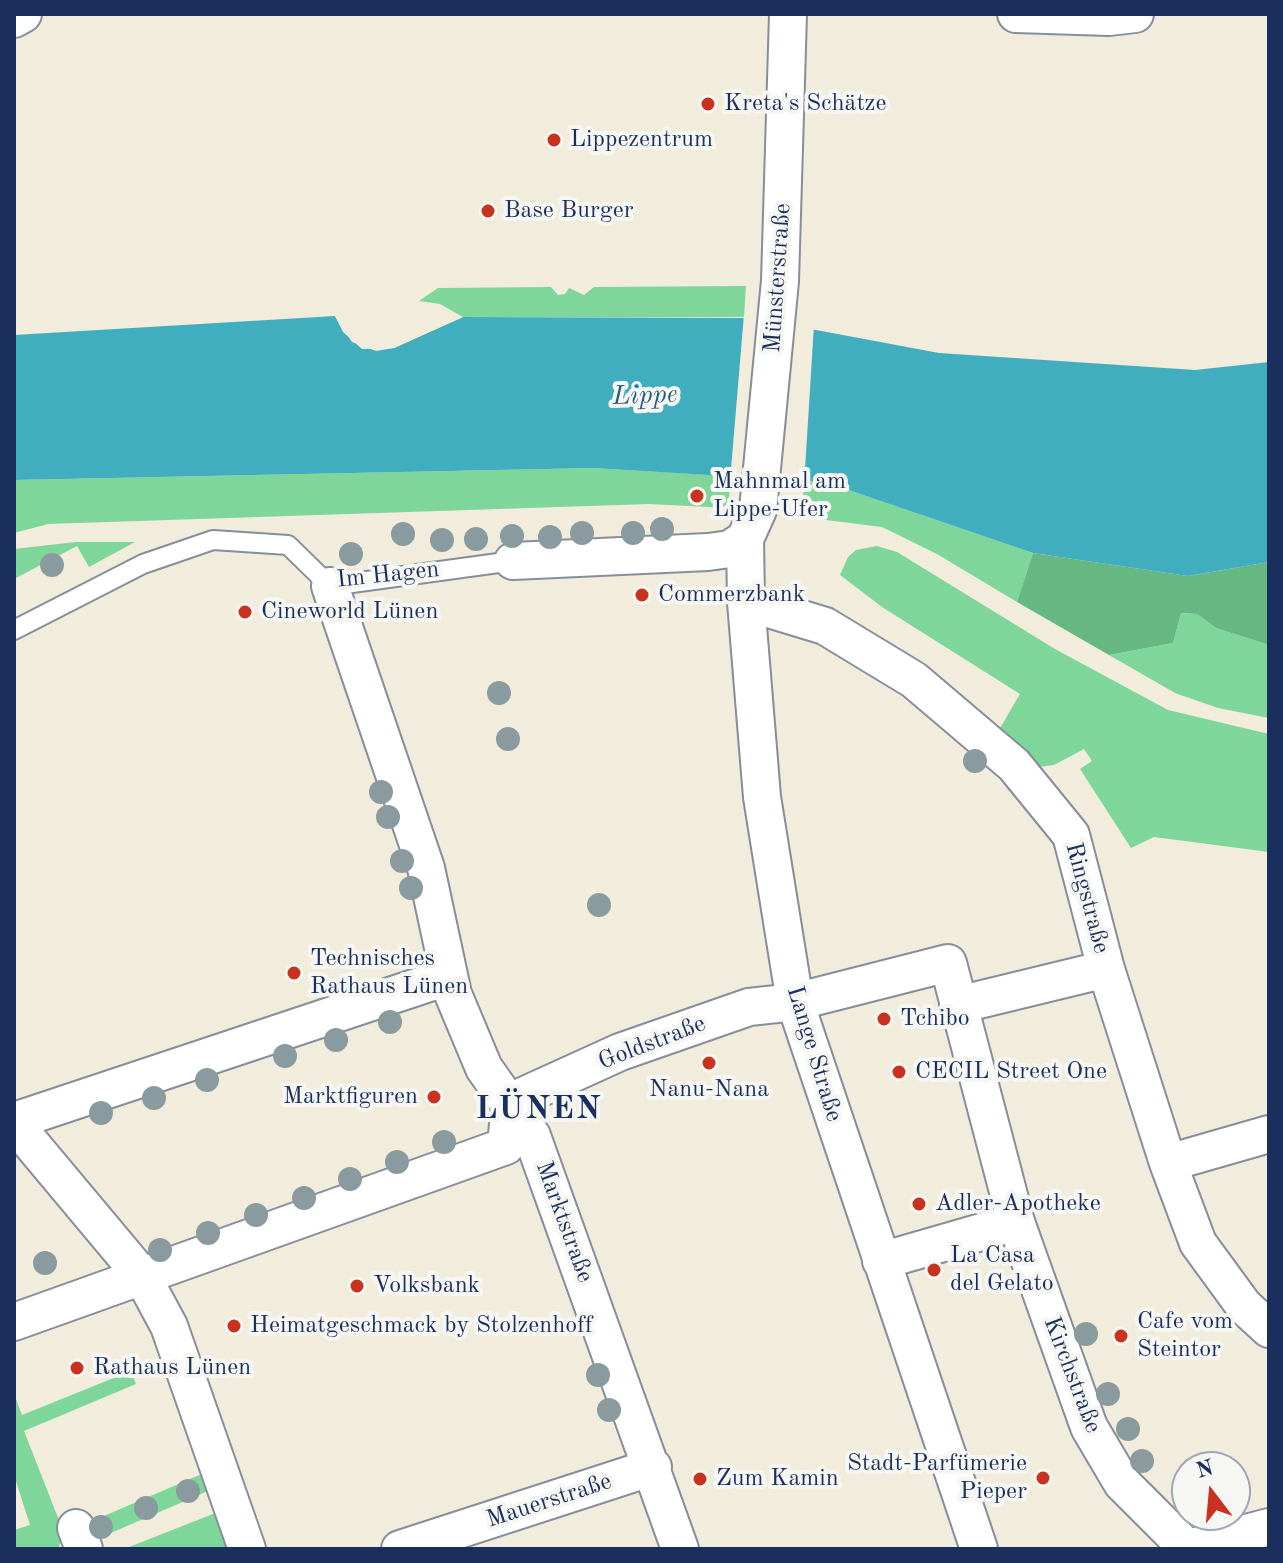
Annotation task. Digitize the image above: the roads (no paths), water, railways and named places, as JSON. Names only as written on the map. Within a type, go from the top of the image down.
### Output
[{"type":"street","points":[[14,19],[23,14]]},
{"type":"street","name":"Münsterstraße","points":[[751,525],[780,281],[788,14]]},
{"type":"street","points":[[1016,14],[1109,17],[1135,14]]},
{"type":"street","name":"Im Hagen","points":[[513,561],[730,549],[751,525]]},
{"type":"street","name":"Lange Straße","points":[[751,525],[746,602],[762,797],[795,1002],[979,1549]]},
{"type":"street","name":"Marktstraße","points":[[330,586],[426,868],[447,977],[484,1068],[532,1136],[680,1549]]},
{"type":"street","name":"Ringstraße","points":[[746,602],[789,613],[843,635],[914,680],[1014,765],[1071,835],[1106,969],[1168,1163],[1198,1243],[1244,1306],[1269,1329]]},
{"type":"street","name":"Kirchstraße","points":[[795,1002],[948,963],[1016,1222],[1089,1427],[1122,1483],[1186,1549]]},
{"type":"street","points":[[958,1005],[1106,969]]},
{"type":"street","points":[[247,1549],[180,1366],[169,1326],[142,1276],[15,1122],[243,1028],[312,1014],[402,985],[447,977]]},
{"type":"street","name":"Goldstraße","points":[[510,1102],[620,1052],[749,1007],[795,1002]]},
{"type":"street","points":[[14,1322],[506,1146],[510,1102]]},
{"type":"street","points":[[1168,1163],[1269,1134]]},
{"type":"street","points":[[881,1261],[1016,1222]]},
{"type":"street","name":"Mauerstraße","points":[[400,1549],[653,1467]]},
{"type":"street","points":[[1186,1549],[1269,1527]]},
{"type":"lane","name":"Im Hagen","points":[[14,630],[143,564],[213,540],[288,545],[330,586],[513,561]]},
{"type":"water","name":"Lippe","points":[[335,316],[343,332],[362,349],[394,348],[463,317],[752,318],[939,353],[1195,370],[1269,362],[1269,562],[1188,576],[1033,553],[825,482],[593,468],[14,480],[14,335]]},
{"type":"place","name":"Kreta's Schätze","points":[[708,104]]},
{"type":"place","name":"Lippezentrum","points":[[554,140]]},
{"type":"place","name":"Base Burger","points":[[488,211]]},
{"type":"place","name":"Mahnmal am Lippe-Ufer","points":[[697,496]]},
{"type":"place","name":"Commerzbank","points":[[642,595]]},
{"type":"place","name":"Cineworld Lünen","points":[[245,612]]},
{"type":"place","name":"Technisches Rathaus Lünen","points":[[294,973]]},
{"type":"place","name":"Tchibo","points":[[884,1019]]},
{"type":"place","name":"Nanu-Nana","points":[[709,1063]]},
{"type":"place","name":"CECIL Street One","points":[[899,1072]]},
{"type":"place","name":"Marktfiguren","points":[[434,1097]]},
{"type":"place","name":"Adler-Apotheke","points":[[919,1204]]},
{"type":"place","name":"La Casa del Gelato","points":[[934,1270]]},
{"type":"place","name":"Volksbank","points":[[357,1286]]},
{"type":"place","name":"Heimatgeschmack by Stolzenhoff","points":[[234,1326]]},
{"type":"place","name":"Cafe vom Steintor","points":[[1121,1336]]},
{"type":"place","name":"Rathaus Lünen","points":[[77,1368]]},
{"type":"place","name":"Stadt-Parfümerie Pieper","points":[[1043,1478]]},
{"type":"place","name":"Zum Kamin","points":[[700,1479]]},
{"type":"district","name":"LÜNEN","points":[[539,1110]]}]
